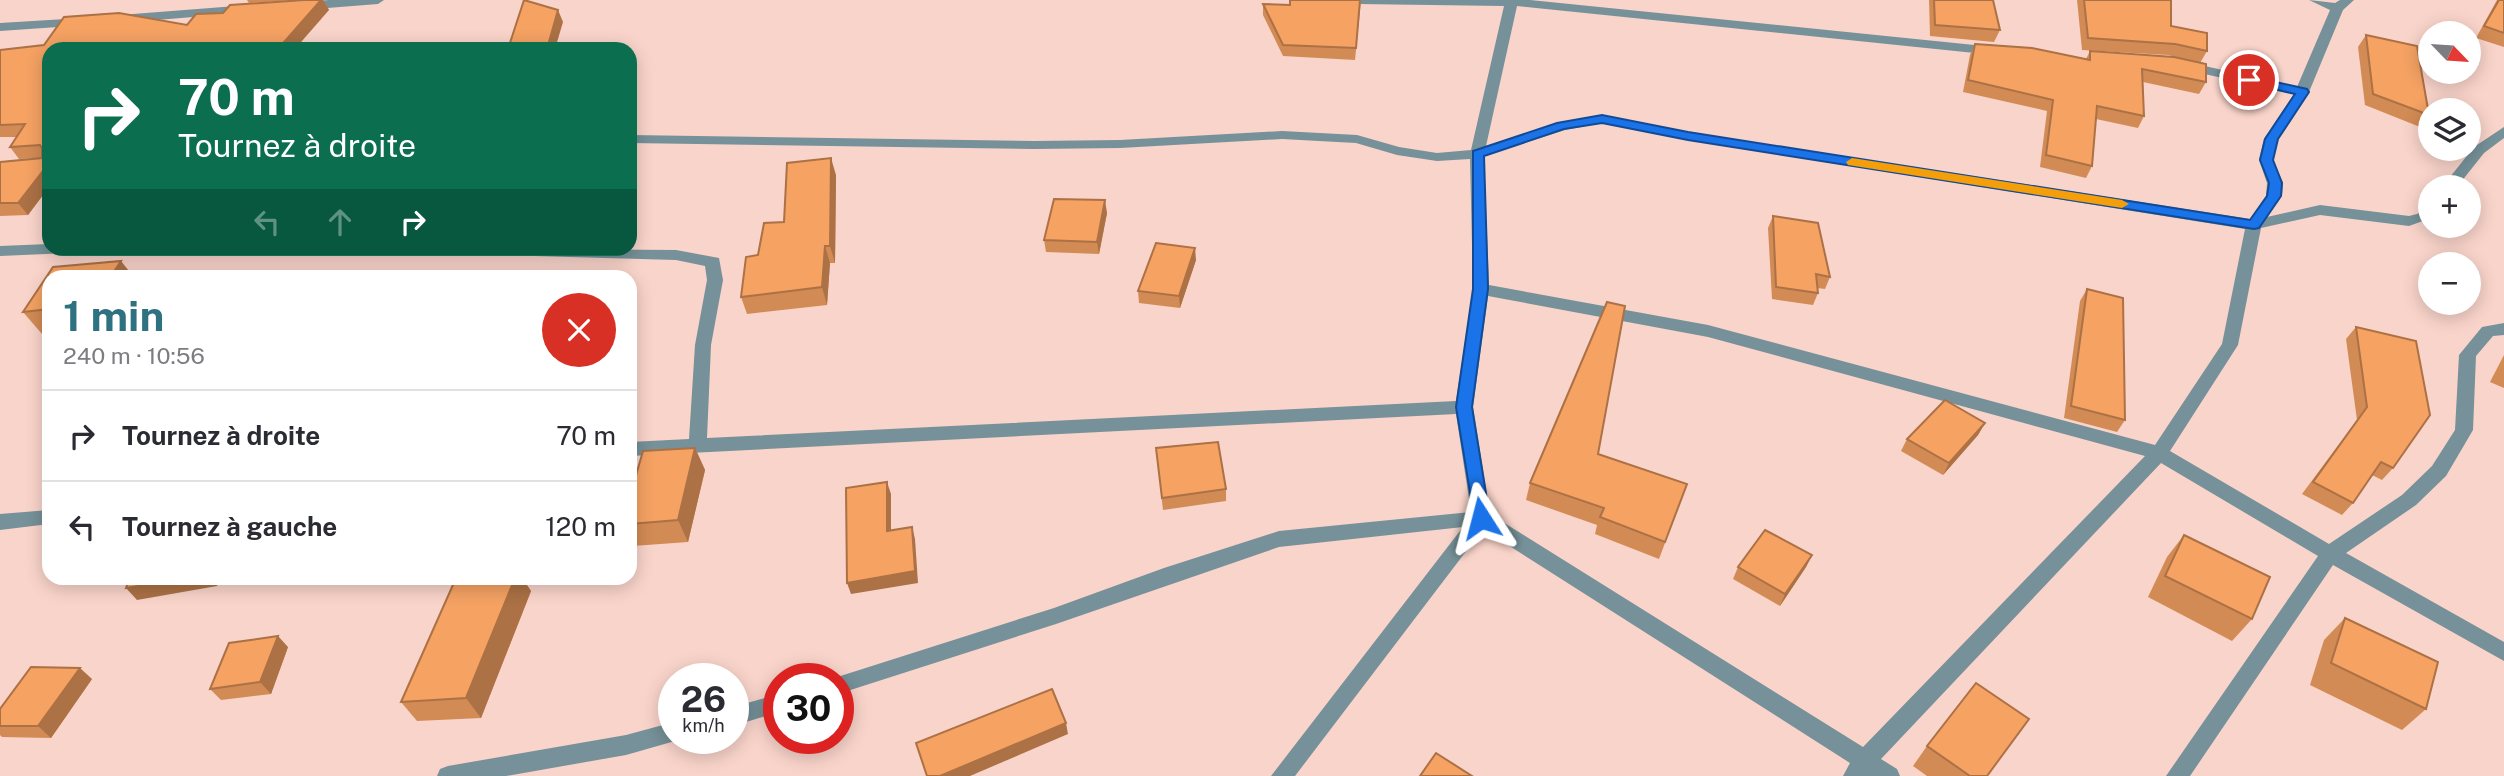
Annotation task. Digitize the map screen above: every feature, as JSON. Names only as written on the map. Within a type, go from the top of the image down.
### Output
[{"type":"street","points":[[0,27],[378,0]]},
{"type":"street","points":[[1358,0],[1512,1],[2010,52]]},
{"type":"street","points":[[1859,768],[2159,453],[2231,345],[2254,225],[2274,196],[2275,183],[2266,160],[2271,139],[2302,92],[2342,4],[2315,0]]},
{"type":"street","points":[[1282,776],[1481,518],[1464,407],[1481,289],[1477,154],[1512,1]]},
{"type":"street","points":[[2168,62],[2302,92]]},
{"type":"street","points":[[637,139],[1034,145],[1120,144],[1282,135],[1357,139],[1397,151],[1437,158],[1477,154],[1562,126],[1602,119],[1688,136],[2254,225],[2320,210],[2409,221],[2418,219]]},
{"type":"street","points":[[2459,175],[2479,150],[2504,131]]},
{"type":"street","points":[[0,251],[42,249]]},
{"type":"street","points":[[637,254],[676,255],[713,262],[715,280],[703,345],[698,447]]},
{"type":"street","points":[[1481,289],[1708,331],[2159,453],[2504,652]]},
{"type":"street","points":[[2177,776],[2330,554],[2409,500],[2439,471],[2464,430],[2468,355],[2488,331],[2504,329]]},
{"type":"street","points":[[637,449],[1464,407]]},
{"type":"street","points":[[0,522],[42,518]]},
{"type":"street","points":[[854,680],[1044,620],[1171,574],[1279,539],[1481,518],[1859,768],[1889,776]]},
{"type":"street","points":[[448,776],[626,745],[658,736]]},
{"type":"building","points":[[321,0],[284,42],[46,42],[64,17],[119,13],[187,25],[196,14],[223,13],[230,5]]},
{"type":"building","points":[[524,0],[558,10],[549,42],[510,42]]},
{"type":"building","points":[[1290,0],[1360,0],[1356,48],[1283,45],[1263,4],[1290,5]]},
{"type":"building","points":[[1934,0],[1993,0],[2000,30],[1935,25]]},
{"type":"building","points":[[2084,0],[2171,0],[2171,26],[2207,33],[2207,51],[2175,44],[2088,38]]},
{"type":"building","points":[[2499,0],[2504,0],[2504,33],[2484,26]]},
{"type":"building","points":[[2366,35],[2417,46],[2418,84],[2424,84],[2426,98],[2418,98],[2418,111],[2373,94]]},
{"type":"building","points":[[1975,44],[2032,48],[2090,60],[2090,51],[2174,57],[2206,64],[2206,82],[2142,69],[2144,116],[2097,106],[2092,166],[2046,155],[2053,100],[1968,80]]},
{"type":"building","points":[[42,45],[42,148],[40,145],[10,147],[25,124],[0,125],[0,50]]},
{"type":"building","points":[[42,158],[42,172],[18,203],[0,203],[0,162]]},
{"type":"building","points":[[831,158],[830,246],[825,246],[822,287],[741,297],[746,257],[758,255],[764,223],[784,222],[787,163]]},
{"type":"building","points":[[1054,199],[1105,200],[1097,242],[1044,240]]},
{"type":"building","points":[[1773,216],[1818,223],[1830,277],[1816,274],[1818,293],[1776,287]]},
{"type":"building","points":[[1156,243],[1195,248],[1179,296],[1138,291]]},
{"type":"building","points":[[121,261],[115,270],[51,270],[53,267]]},
{"type":"building","points":[[42,284],[42,310],[23,312]]},
{"type":"building","points":[[2087,289],[2123,298],[2125,420],[2071,406]]},
{"type":"building","points":[[1607,302],[1625,306],[1598,454],[1687,484],[1665,542],[1600,517],[1604,508],[1530,483]]},
{"type":"building","points":[[2356,327],[2416,341],[2430,415],[2393,468],[2381,462],[2353,503],[2313,482],[2367,407]]},
{"type":"building","points":[[1945,400],[1985,423],[1949,463],[1907,439]]},
{"type":"building","points":[[1218,442],[1226,489],[1162,498],[1156,448]]},
{"type":"building","points":[[695,448],[678,520],[637,523],[637,472],[643,451]]},
{"type":"building","points":[[887,482],[887,531],[912,527],[915,571],[847,583],[846,488]]},
{"type":"building","points":[[1765,530],[1812,555],[1785,594],[1738,567]]},
{"type":"building","points":[[2184,535],[2270,577],[2252,619],[2165,576]]},
{"type":"building","points":[[453,585],[512,585],[466,698],[401,702]]},
{"type":"building","points":[[2345,618],[2438,662],[2426,709],[2331,663]]},
{"type":"building","points":[[278,636],[260,682],[210,689],[229,643]]},
{"type":"building","points":[[31,667],[80,668],[38,726],[0,726],[0,709]]},
{"type":"building","points":[[1976,683],[2029,719],[1987,776],[1970,776],[1927,746]]},
{"type":"building","points":[[1052,689],[1066,723],[940,776],[927,776],[916,743]]},
{"type":"building","points":[[1436,753],[1472,776],[1420,776]]},
{"type":"slow traffic","points":[[1852,162],[2122,204]]},
{"type":"route","points":[[1481,518],[1464,407],[1481,289],[1477,154],[1562,126],[1602,119],[1688,136],[2254,225],[2274,196],[2275,183],[2266,160],[2271,139],[2302,92],[2249,80]]}]
